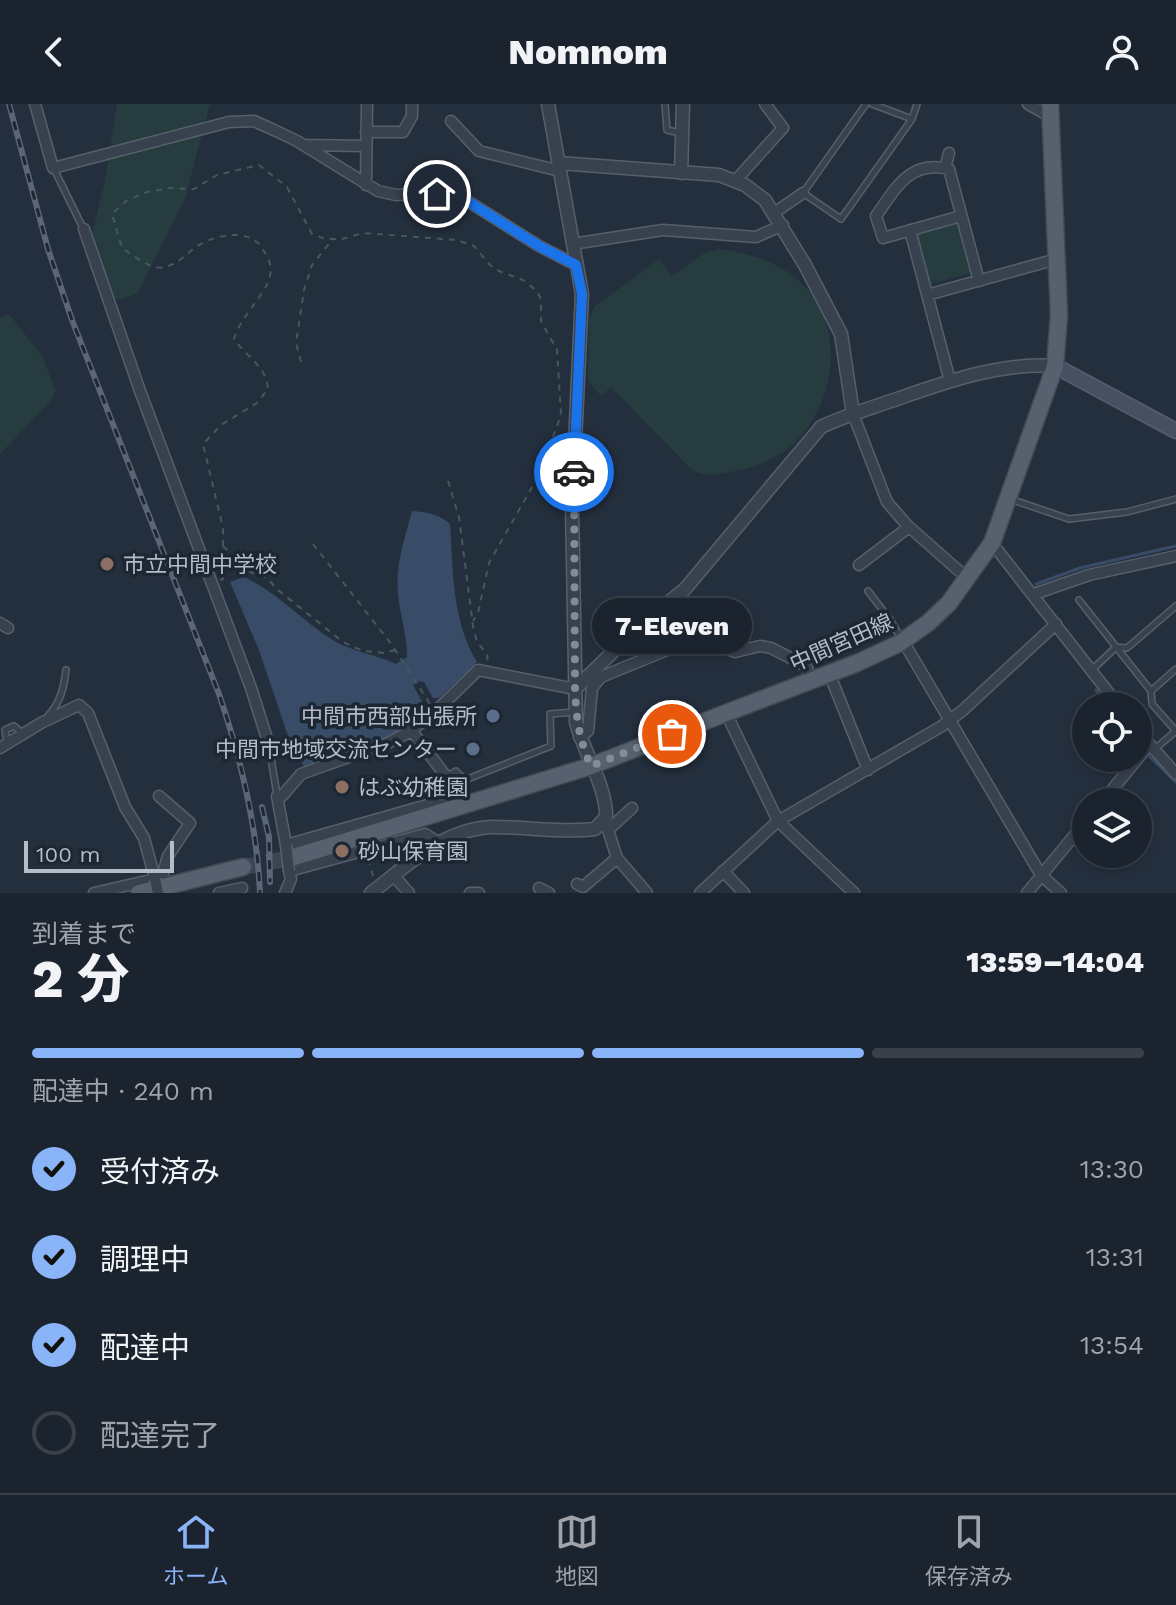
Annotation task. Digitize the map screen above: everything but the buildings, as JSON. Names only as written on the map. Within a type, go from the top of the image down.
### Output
[{"type":"main road","name":"中間宮田線","points":[[288,858],[591,766],[829,673],[903,641],[928,623],[968,579],[992,543],[1055,366],[1059,315],[1050,111]]},
{"type":"main road","points":[[1055,366],[1176,431]]},
{"type":"main road","points":[[139,893],[243,867]]},
{"type":"street","points":[[35,104],[53,168],[229,122],[254,121],[303,145],[378,191],[396,195],[453,192],[539,246],[576,265]]},
{"type":"street","points":[[366,185],[367,104]]},
{"type":"street","points":[[366,132],[403,132],[412,116],[412,104]]},
{"type":"street","points":[[548,104],[582,294],[572,507],[575,689],[579,737],[606,809],[605,826],[617,858],[647,893]]},
{"type":"street","points":[[681,173],[683,104]]},
{"type":"street","points":[[735,181],[783,128],[765,104]]},
{"type":"street","points":[[1028,104],[1050,111]]},
{"type":"street","points":[[451,121],[479,151],[559,167],[719,175],[745,185],[765,200],[783,225],[841,334],[853,414],[881,491],[895,513],[968,579]]},
{"type":"street","points":[[303,145],[366,146]]},
{"type":"street","points":[[945,168],[949,153]]},
{"type":"street","points":[[961,216],[883,238],[876,216],[907,176],[920,169],[937,166],[949,169],[979,281]]},
{"type":"street","points":[[774,213],[803,193]]},
{"type":"street","points":[[572,244],[663,230],[756,237],[783,225]]},
{"type":"street","points":[[84,229],[269,745]]},
{"type":"street","points":[[910,230],[950,381]]},
{"type":"street","points":[[927,295],[1057,259]]},
{"type":"street","points":[[575,689],[637,628],[685,589],[821,427],[950,381],[1009,368],[1055,366]]},
{"type":"street","points":[[859,565],[909,527]]},
{"type":"street","points":[[992,543],[1108,692]]},
{"type":"street","points":[[1034,594],[1089,575],[1176,556]]},
{"type":"street","points":[[700,893],[778,821],[949,721],[1056,624]]},
{"type":"street","points":[[579,737],[588,731],[592,688],[601,677],[701,636],[735,652],[760,646],[771,648],[806,666],[812,680]]},
{"type":"street","points":[[903,641],[1041,875],[1061,893]]},
{"type":"street","points":[[285,893],[291,879],[277,796],[282,796],[301,774],[388,743],[411,730],[435,712],[478,670],[575,689]]},
{"type":"street","points":[[829,673],[868,770]]},
{"type":"street","points":[[4,746],[41,723],[79,705],[88,713],[125,807],[144,838],[158,893]]},
{"type":"street","points":[[726,713],[778,821],[854,893]]},
{"type":"street","points":[[288,858],[452,796],[454,787],[411,730]]},
{"type":"street","points":[[1152,749],[1176,774]]},
{"type":"street","points":[[1115,788],[1129,772]]},
{"type":"street","points":[[94,893],[155,879],[163,874],[168,856],[190,823],[159,796]]},
{"type":"street","points":[[374,891],[438,842],[460,833],[492,826],[595,829],[632,808]]},
{"type":"street","points":[[288,858],[365,848],[425,834],[438,842]]},
{"type":"street","points":[[1027,893],[1072,838]]},
{"type":"street","points":[[577,884],[583,887],[617,858]]},
{"type":"street","points":[[723,871],[744,893]]},
{"type":"street","points":[[394,876],[409,893]]},
{"type":"street","points":[[219,893],[242,888]]},
{"type":"street","points":[[470,893],[479,893]]},
{"type":"lane","points":[[665,104],[667,130],[683,134]]},
{"type":"lane","points":[[866,104],[803,193],[841,219],[912,119],[917,104]]},
{"type":"lane","points":[[872,104],[912,119]]},
{"type":"lane","points":[[53,168],[84,229]]},
{"type":"lane","points":[[1009,499],[1069,519],[1127,512],[1176,499]]},
{"type":"lane","points":[[868,591],[903,641]]},
{"type":"lane","points":[[1079,600],[1151,691],[1152,704],[1176,731],[1152,747]]},
{"type":"lane","points":[[1116,647],[1127,648],[1176,606]]},
{"type":"lane","points":[[1092,671],[1116,647]]},
{"type":"lane","points":[[1151,691],[1176,669]]},
{"type":"lane","points":[[41,723],[56,707],[66,670]]},
{"type":"lane","points":[[446,777],[456,771],[465,780],[551,746],[550,714],[576,712]]},
{"type":"lane","points":[[269,745],[277,796]]},
{"type":"path","points":[[213,585],[223,579],[223,528],[203,444],[221,425],[257,403],[268,389],[260,366],[241,350],[234,339],[237,328],[271,277],[270,261],[257,240],[238,233],[198,245],[182,259],[166,267],[155,268],[122,248],[112,214],[126,201],[147,192],[171,188],[194,189],[225,172],[259,165],[287,187],[312,234],[333,239],[363,233],[457,240],[474,246],[499,271],[523,280],[537,291],[541,299],[541,321],[557,350],[561,415],[540,473],[489,563],[478,613],[473,621]]},
{"type":"path","points":[[301,362],[296,343],[304,290],[312,265],[333,239]]},
{"type":"path","points":[[448,481],[459,517],[477,642],[487,654],[489,672]]},
{"type":"path","points":[[313,544],[395,650],[426,699]]},
{"type":"path","points":[[223,546],[250,572],[267,578],[343,642],[363,651],[385,653],[395,650]]},
{"type":"path","points":[[365,848],[374,891]]},
{"type":"green space","points":[[117,104],[210,104],[185,199],[138,293],[119,300],[111,297],[94,264],[92,235],[105,181]]},
{"type":"green space","points":[[958,221],[972,273],[930,284],[916,233]]},
{"type":"green space","points":[[718,249],[762,259],[783,269],[801,283],[816,301],[826,321],[830,366],[818,411],[790,447],[757,465],[708,475],[687,465],[611,387],[601,396],[588,380],[589,319],[594,307],[659,259],[672,276],[703,254]]},
{"type":"green space","points":[[9,314],[42,356],[56,391],[48,404],[0,454],[0,318]]},
{"type":"water","points":[[412,511],[432,514],[450,524],[458,613],[477,662],[439,698],[433,698],[424,682],[413,685],[425,707],[398,729],[397,734],[374,745],[368,744],[304,766],[292,748],[259,650],[230,582],[244,577],[267,590],[331,639],[396,664],[407,657],[397,583],[401,552]]},
{"type":"waterway","points":[[1036,584],[1080,568],[1176,546]]},
{"type":"waterway","points":[[1152,759],[1176,782]]},
{"type":"tunnel","points":[[243,867],[291,858]]},
{"type":"railway","points":[[9,104],[48,249],[72,320],[227,718],[252,817],[260,893]]},
{"type":"railway","points":[[262,807],[269,837],[270,882]]},
{"type":"way so far","points":[[574,472],[575,689],[576,722],[581,745],[591,766],[672,734]]},
{"type":"place","name":"市立中間中学校","points":[[107,564]]},
{"type":"place","name":"中間市西部出張所","points":[[493,716]]},
{"type":"place","name":"7-Eleven","points":[[672,734]]},
{"type":"place","name":"中間市地域交流センター","points":[[473,749]]},
{"type":"place","name":"はぶ幼稚園","points":[[342,787]]},
{"type":"place","name":"砂山保育園","points":[[342,851]]},
{"type":"route","points":[[437,194],[453,192],[539,246],[576,265],[582,294],[574,472]]}]
